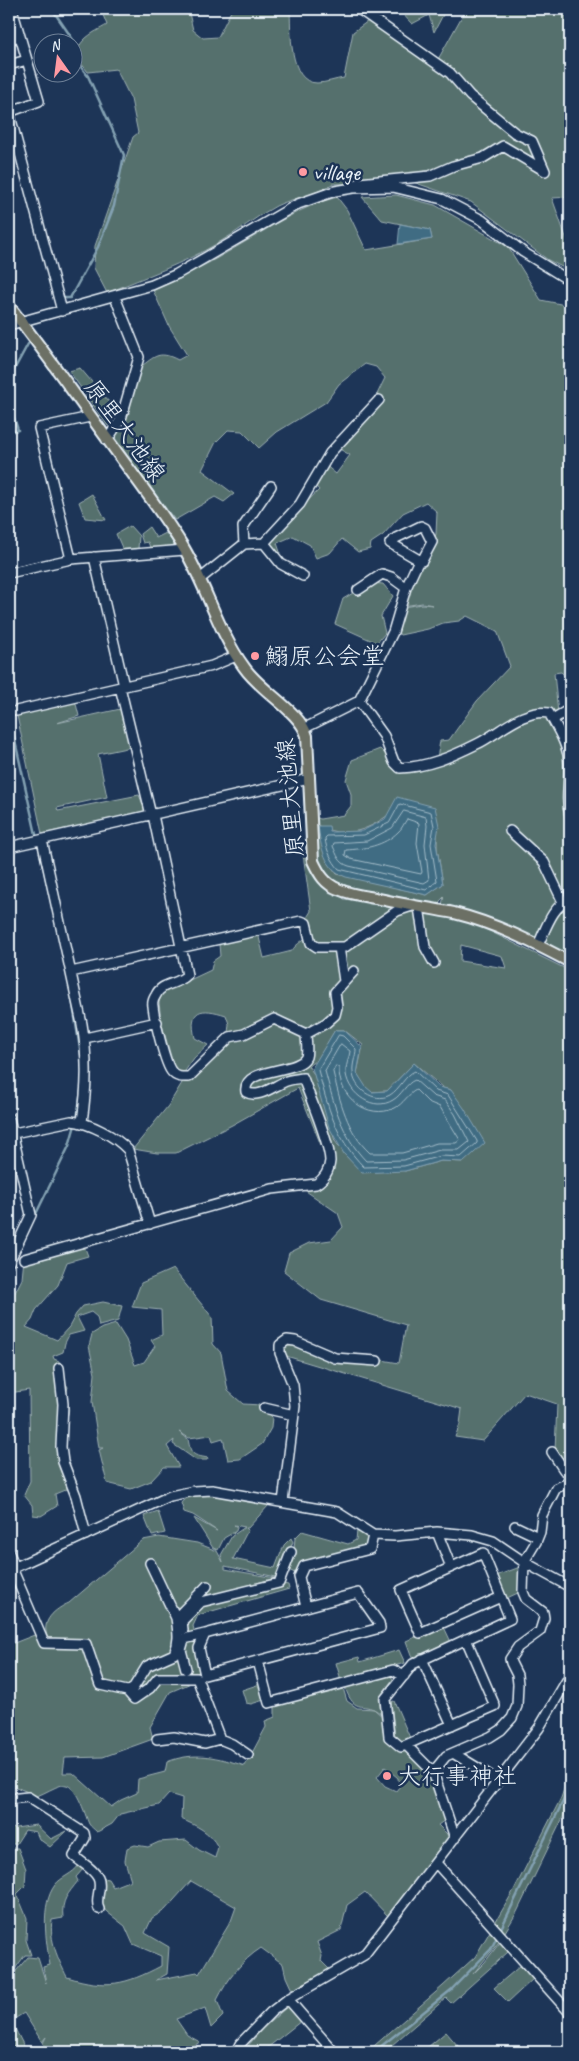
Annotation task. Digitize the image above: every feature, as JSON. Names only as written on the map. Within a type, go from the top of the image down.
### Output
[{"type":"main road","name":"原里大池線","points":[[9,306],[173,530],[200,579],[236,656],[259,686],[295,716],[305,728],[307,736],[313,861],[319,874],[326,882],[338,889],[478,920],[570,962]]},
{"type":"street","points":[[353,188],[359,182],[430,176],[453,166],[483,158],[503,146],[545,171],[532,141],[515,133],[470,96],[450,73],[359,9]]},
{"type":"street","points":[[13,11],[39,101],[9,112],[62,311]]},
{"type":"street","points":[[9,39],[20,36]]},
{"type":"street","points":[[9,65],[27,60]]},
{"type":"street","points":[[9,325],[115,297],[152,285],[177,274],[298,204],[353,188],[393,188],[442,198],[482,220],[536,260],[570,281]]},
{"type":"street","points":[[107,440],[121,419],[139,357],[115,297]]},
{"type":"street","points":[[200,579],[244,544],[264,543],[300,504],[330,454],[379,400]]},
{"type":"street","points":[[71,559],[40,428],[90,416]]},
{"type":"street","points":[[244,544],[243,527],[271,486]]},
{"type":"street","points":[[305,728],[359,701],[393,632],[406,588],[419,560],[422,560],[432,542],[425,528],[421,526],[390,543],[419,560]]},
{"type":"street","points":[[264,543],[281,564],[304,576]]},
{"type":"street","points":[[9,574],[71,559],[185,550]]},
{"type":"street","points":[[94,557],[183,948],[187,975],[183,980],[163,986],[157,992],[152,1004],[167,1062],[172,1072],[180,1078],[190,1077],[230,1036],[244,1034],[274,1019],[306,1034]]},
{"type":"street","points":[[358,590],[382,574],[391,577],[406,588]]},
{"type":"street","points":[[16,711],[212,666],[236,656]]},
{"type":"street","points":[[359,701],[384,736],[394,762],[400,768],[442,760],[479,743],[514,721],[542,711],[549,713],[569,752],[570,815]]},
{"type":"street","points":[[553,719],[570,708]]},
{"type":"street","points":[[9,847],[309,779]]},
{"type":"street","points":[[510,831],[544,862],[567,900],[553,914],[538,946]]},
{"type":"street","points":[[42,840],[87,1055],[87,1084],[82,1122]]},
{"type":"street","points":[[71,972],[302,921],[306,923],[311,944],[317,947],[345,947],[397,910],[416,906],[425,947],[434,963]]},
{"type":"street","points":[[339,947],[344,981]]},
{"type":"street","points":[[306,1034],[320,1027],[335,1015],[335,992],[354,971]]},
{"type":"street","points":[[84,1038],[157,1022]]},
{"type":"street","points":[[24,1259],[272,1189],[312,1185],[321,1181],[328,1172],[330,1161],[328,1147],[304,1078],[285,1081],[264,1092],[252,1095],[246,1092],[245,1086],[248,1081],[275,1068],[296,1066],[302,1063],[306,1056],[306,1034]]},
{"type":"street","points":[[9,1118],[10,1134],[31,1215],[9,1262]]},
{"type":"street","points":[[10,1134],[69,1121],[82,1122],[120,1142],[128,1150],[150,1224]]},
{"type":"street","points":[[283,1502],[294,1415],[289,1386],[277,1358],[280,1345],[287,1340],[295,1341],[335,1358],[377,1361]]},
{"type":"street","points":[[59,1368],[63,1462],[76,1496],[86,1535]]},
{"type":"street","points":[[264,1408],[294,1415]]},
{"type":"street","points":[[552,1452],[564,1470],[570,1466]]},
{"type":"street","points":[[433,1772],[446,1756],[490,1737],[501,1730],[512,1718],[517,1706],[517,1674],[510,1659],[518,1647],[540,1631],[544,1618],[543,1612],[526,1599],[523,1592],[524,1562],[538,1537],[542,1515],[556,1488],[566,1484],[570,1477]]},
{"type":"street","points":[[12,1568],[170,1496],[194,1490],[212,1490],[338,1512],[373,1535],[396,1536],[437,1532],[472,1535],[493,1541],[524,1562],[570,1587]]},
{"type":"street","points":[[515,1526],[538,1537]]},
{"type":"street","points":[[437,1532],[451,1567]]},
{"type":"street","points":[[306,1607],[299,1577],[304,1566],[370,1549],[373,1535]]},
{"type":"street","points":[[186,1669],[181,1650],[184,1639],[182,1621],[201,1602],[279,1583],[292,1552]]},
{"type":"street","points":[[9,1553],[12,1568],[44,1643],[86,1644],[100,1685],[127,1691],[132,1690],[147,1666],[174,1654],[179,1644],[176,1618],[150,1563]]},
{"type":"street","points":[[466,1640],[495,1706],[401,1747],[388,1737],[385,1699],[414,1664],[510,1619],[501,1597],[483,1553],[401,1590],[420,1633],[501,1597]]},
{"type":"street","points":[[284,1570],[299,1577]]},
{"type":"street","points":[[176,1618],[208,1586]]},
{"type":"street","points":[[184,1639],[358,1594],[379,1623],[380,1628],[205,1675],[199,1648],[205,1634]]},
{"type":"street","points":[[422,1659],[452,1725]]},
{"type":"street","points":[[258,1661],[269,1703],[393,1670],[404,1676]]},
{"type":"street","points":[[236,2052],[240,2044],[260,2022],[288,2000],[364,1955],[540,1728],[570,1675]]},
{"type":"street","points":[[127,1691],[134,1698],[150,1688],[158,1678],[197,1678],[220,1739]]},
{"type":"street","points":[[157,1739],[174,1736],[205,1743],[220,1739],[232,1744],[248,1755]]},
{"type":"street","points":[[407,1746],[433,1772],[455,1838]]},
{"type":"street","points":[[453,1753],[499,1781]]},
{"type":"street","points":[[9,1799],[28,1797],[84,1833],[84,1838],[74,1856],[98,1878],[100,1886],[97,1904],[99,1909]]},
{"type":"street","points":[[436,1863],[570,2013]]},
{"type":"street","points":[[288,2000],[334,2052]]},
{"type":"green space","points":[[191,9],[189,13],[193,30],[203,38],[218,37],[231,11],[237,9],[290,9],[291,41],[296,65],[308,81],[317,83],[344,78],[353,32],[375,16],[436,63],[466,9],[567,9],[570,22],[570,197],[552,198],[570,245],[570,271],[548,260],[471,202],[413,182],[332,184],[319,191],[276,206],[205,251],[107,293],[94,268],[95,246],[133,137],[138,133],[131,99],[116,69],[88,72],[82,64],[83,41],[107,25],[101,10]]},
{"type":"green space","points":[[398,9],[446,9],[434,32],[429,15],[412,24]]},
{"type":"green space","points":[[396,195],[435,205],[508,247],[541,300],[570,306],[570,680],[561,672],[554,673],[561,744],[569,783],[570,897],[563,899],[559,895],[557,914],[565,905],[570,903],[570,959],[523,933],[503,925],[441,907],[444,897],[440,901],[439,907],[337,889],[313,861],[316,817],[320,819],[344,815],[351,806],[351,794],[346,780],[352,760],[380,749],[400,769],[437,758],[440,741],[449,740],[477,701],[510,666],[497,631],[467,616],[459,621],[443,623],[428,629],[400,635],[398,632],[403,607],[422,604],[433,605],[422,603],[404,606],[406,588],[432,545],[436,534],[437,512],[426,502],[403,513],[383,535],[371,543],[370,549],[358,552],[342,539],[330,553],[316,558],[310,545],[293,536],[277,543],[280,552],[278,557],[267,545],[297,511],[319,490],[313,483],[324,464],[336,474],[350,455],[336,447],[367,415],[385,378],[376,367],[365,364],[339,384],[326,402],[277,432],[259,448],[242,431],[228,430],[216,442],[202,470],[234,494],[224,502],[215,497],[175,520],[113,442],[129,413],[136,370],[156,356],[165,355],[178,360],[187,355],[169,326],[153,290],[206,264],[298,212],[337,197],[347,210],[366,250],[432,239],[430,230],[382,220],[362,197]],"holes":[[[400,806],[437,835],[437,848],[443,884],[427,895],[337,874],[324,852],[319,826],[331,831],[352,832],[362,830],[381,820]]]},
{"type":"green space","points":[[80,368],[115,409],[108,426],[69,371]]},
{"type":"green space","points":[[92,494],[106,520],[85,518],[79,502]]},
{"type":"green space","points":[[130,526],[139,536],[138,549],[123,550],[116,534]]},
{"type":"green space","points":[[149,527],[156,538],[166,533],[177,548],[151,550],[148,542],[143,543],[140,534]]},
{"type":"green space","points":[[370,583],[383,584],[393,596],[381,616],[385,633],[377,643],[335,624],[343,599]]},
{"type":"green space","points":[[75,700],[79,716],[57,723],[125,708],[131,747],[98,754],[107,797],[57,808],[58,811],[139,795],[146,811],[42,834],[16,711]]},
{"type":"green space","points":[[303,854],[310,868],[344,899],[455,914],[570,971],[570,1441],[567,1445],[568,1463],[555,1450],[557,1404],[525,1393],[483,1441],[455,1437],[460,1424],[462,1409],[286,1356],[280,1352],[284,1342],[353,1362],[353,1355],[399,1363],[406,1325],[321,1300],[284,1271],[289,1253],[309,1243],[331,1240],[343,1227],[338,1213],[300,1187],[320,1187],[328,1176],[327,1160],[298,1088],[232,1125],[176,1153],[157,1153],[133,1149],[168,1106],[191,1068],[228,1033],[229,1024],[226,1015],[210,1011],[198,1013],[193,1021],[195,1038],[208,1045],[194,1058],[183,1074],[175,1071],[161,1021],[159,1002],[162,993],[211,970],[213,961],[220,956],[219,944],[235,936],[258,933],[264,958],[292,951],[313,930],[303,924],[311,911]],"holes":[[[461,945],[502,956],[506,968],[460,961]],[[335,1030],[344,1030],[363,1045],[357,1073],[367,1092],[387,1091],[414,1063],[443,1088],[451,1090],[464,1162],[441,1161],[405,1171],[348,1158],[335,1141],[314,1074],[308,1066],[318,1059]]]},
{"type":"green space","points":[[64,1248],[85,1248],[88,1256],[67,1262],[58,1285],[36,1310],[32,1320],[26,1327],[57,1340],[69,1327],[83,1306],[103,1302],[122,1306],[118,1321],[99,1326],[97,1317],[91,1312],[77,1317],[84,1331],[69,1335],[63,1352],[53,1356],[54,1359],[59,1361],[63,1379],[68,1387],[69,1410],[61,1426],[72,1487],[55,1494],[57,1506],[41,1516],[33,1515],[32,1505],[24,1495],[30,1481],[29,1390],[9,1393],[9,1304],[22,1279],[24,1259]]},
{"type":"green space","points":[[173,1269],[212,1317],[213,1344],[221,1353],[228,1391],[243,1404],[261,1405],[272,1417],[271,1428],[262,1444],[240,1459],[228,1460],[223,1438],[213,1441],[211,1435],[189,1438],[179,1432],[188,1439],[193,1453],[208,1458],[207,1460],[196,1460],[173,1444],[174,1440],[167,1446],[179,1467],[164,1467],[151,1481],[131,1489],[107,1483],[99,1450],[103,1448],[99,1448],[92,1402],[95,1374],[89,1346],[92,1334],[102,1328],[116,1324],[126,1340],[135,1365],[144,1362],[155,1346],[151,1340],[162,1335],[161,1310],[132,1307],[141,1283]]},
{"type":"green space","points":[[207,1490],[269,1505],[246,1528],[248,1530],[233,1559],[275,1568],[284,1545],[291,1538],[293,1542],[276,1577],[225,1566],[225,1569],[275,1578],[206,1597],[203,1590],[179,1614],[182,1621],[176,1650],[187,1634],[183,1623],[204,1603],[279,1583],[288,1585],[289,1589],[198,1615],[193,1626],[197,1644],[199,1676],[162,1677],[158,1679],[198,1680],[170,1692],[150,1727],[153,1739],[103,1757],[65,1758],[63,1773],[73,1773],[111,1807],[137,1793],[138,1779],[165,1772],[167,1762],[187,1757],[206,1756],[245,1766],[266,1727],[265,1721],[275,1717],[275,1706],[343,1688],[347,1701],[357,1708],[374,1709],[384,1718],[387,1737],[399,1748],[406,1747],[429,1772],[445,1820],[438,1825],[447,1834],[449,1841],[388,1916],[365,1892],[347,1905],[341,1930],[317,1942],[322,1956],[321,1961],[330,1970],[292,1990],[283,1964],[261,1948],[254,1953],[230,1978],[221,1993],[217,2000],[223,2016],[211,2028],[205,2008],[176,2019],[187,2035],[200,2042],[183,2052],[46,2052],[43,2043],[46,2037],[42,2042],[24,2013],[11,2021],[27,2052],[18,2052],[9,2041],[9,1977],[28,1957],[38,1958],[46,1983],[43,1967],[50,1965],[45,1924],[47,1903],[50,1893],[58,1882],[74,1871],[79,1865],[84,1868],[76,1877],[78,1881],[64,1902],[63,1918],[52,1920],[53,1942],[67,1977],[94,1983],[116,1983],[137,1977],[161,1966],[161,1956],[133,1944],[125,1926],[100,1904],[103,1878],[108,1879],[113,1887],[131,1880],[125,1861],[127,1848],[135,1845],[148,1847],[159,1842],[186,1840],[199,1850],[215,1858],[218,1847],[211,1837],[181,1819],[182,1798],[169,1794],[159,1805],[120,1814],[112,1824],[97,1832],[89,1824],[76,1793],[67,1785],[59,1786],[37,1796],[9,1784],[9,1645],[37,1634],[43,1647],[84,1645],[99,1688],[135,1699],[148,1687],[134,1697],[127,1691],[129,1689],[102,1681],[89,1640],[48,1638],[46,1632],[47,1621],[54,1612],[69,1603],[143,1540],[159,1537],[197,1543],[217,1551],[223,1562],[221,1555],[232,1536],[245,1527],[234,1525],[237,1527],[236,1531],[224,1538],[218,1550],[213,1548],[194,1518],[217,1531],[193,1515],[184,1512],[181,1503],[188,1495]],"holes":[[[385,1767],[398,1778],[399,1787],[396,1791],[385,1786],[377,1777]],[[191,1881],[236,1907],[231,1921],[199,1974],[197,1972],[156,1980],[167,1974],[169,1947],[145,1933],[152,1918],[165,1910]]]},
{"type":"green space","points":[[158,1511],[165,1533],[152,1536],[144,1516]]},
{"type":"green space","points":[[302,1531],[348,1544],[356,1540],[357,1531],[372,1539],[370,1548],[302,1564],[295,1573],[284,1568],[294,1549],[295,1538]]},
{"type":"green space","points":[[520,1567],[520,1592],[507,1598],[496,1576]]},
{"type":"green space","points":[[443,1625],[451,1642],[413,1660],[406,1641]]},
{"type":"green space","points":[[399,1650],[405,1663],[341,1680],[336,1663],[359,1657],[360,1662]]},
{"type":"green space","points":[[390,1675],[393,1679],[379,1698],[381,1714],[352,1702],[345,1687]]},
{"type":"green space","points":[[260,1684],[264,1700],[251,1704],[246,1703],[242,1690]]},
{"type":"green space","points":[[394,1701],[410,1738],[401,1741],[395,1737],[391,1702]]},
{"type":"green space","points":[[570,1771],[570,1803],[517,1912],[499,1942],[473,1974],[501,1941],[508,1952],[451,2003],[446,1998],[384,2052],[367,2052],[475,1957],[514,1890],[561,1798]]},
{"type":"green space","points":[[36,1825],[51,1839],[67,1831],[50,1847],[39,1839],[36,1832],[25,1830],[16,1844],[9,1844],[9,1829]]},
{"type":"green space","points":[[9,1848],[18,1848],[26,1869],[25,1886],[17,1894],[27,1918],[26,1940],[31,1955],[25,1955],[10,1976]]},
{"type":"green space","points":[[520,1966],[533,1979],[508,2002],[494,1988]]},
{"type":"green space","points":[[288,2006],[301,2021],[262,2052],[251,2052],[247,2047],[262,2029]]},
{"type":"green space","points":[[446,2032],[458,2046],[451,2052],[422,2052]]},
{"type":"water","points":[[400,224],[430,230],[432,239],[398,244]]},
{"type":"water","points":[[397,797],[435,807],[439,826],[436,843],[443,884],[427,895],[346,877],[333,869],[322,849],[318,826],[329,826],[330,832],[362,831],[385,819]]},
{"type":"water","points":[[335,1030],[344,1030],[362,1047],[357,1073],[366,1087],[372,1092],[387,1091],[414,1063],[439,1087],[451,1090],[485,1143],[464,1162],[441,1161],[405,1171],[362,1173],[344,1154],[329,1127],[312,1068]]},
{"type":"waterway","points":[[52,9],[76,44],[73,57],[88,76],[124,155],[114,206],[98,247],[70,298],[65,298]]},
{"type":"waterway","points":[[9,379],[28,344]]},
{"type":"waterway","points":[[9,403],[18,430],[9,432]]},
{"type":"waterway","points":[[9,714],[65,964]]},
{"type":"waterway","points":[[72,999],[81,1055]]},
{"type":"waterway","points":[[77,1120],[81,1090]]},
{"type":"waterway","points":[[34,1218],[69,1146],[75,1125]]},
{"type":"waterway","points":[[374,2052],[451,1990],[491,1949],[570,1787]]},
{"type":"place","name":"village","points":[[303,172]]},
{"type":"place","name":"鰯原公会堂","points":[[255,656]]},
{"type":"place","name":"大行事神社","points":[[387,1776]]}]
